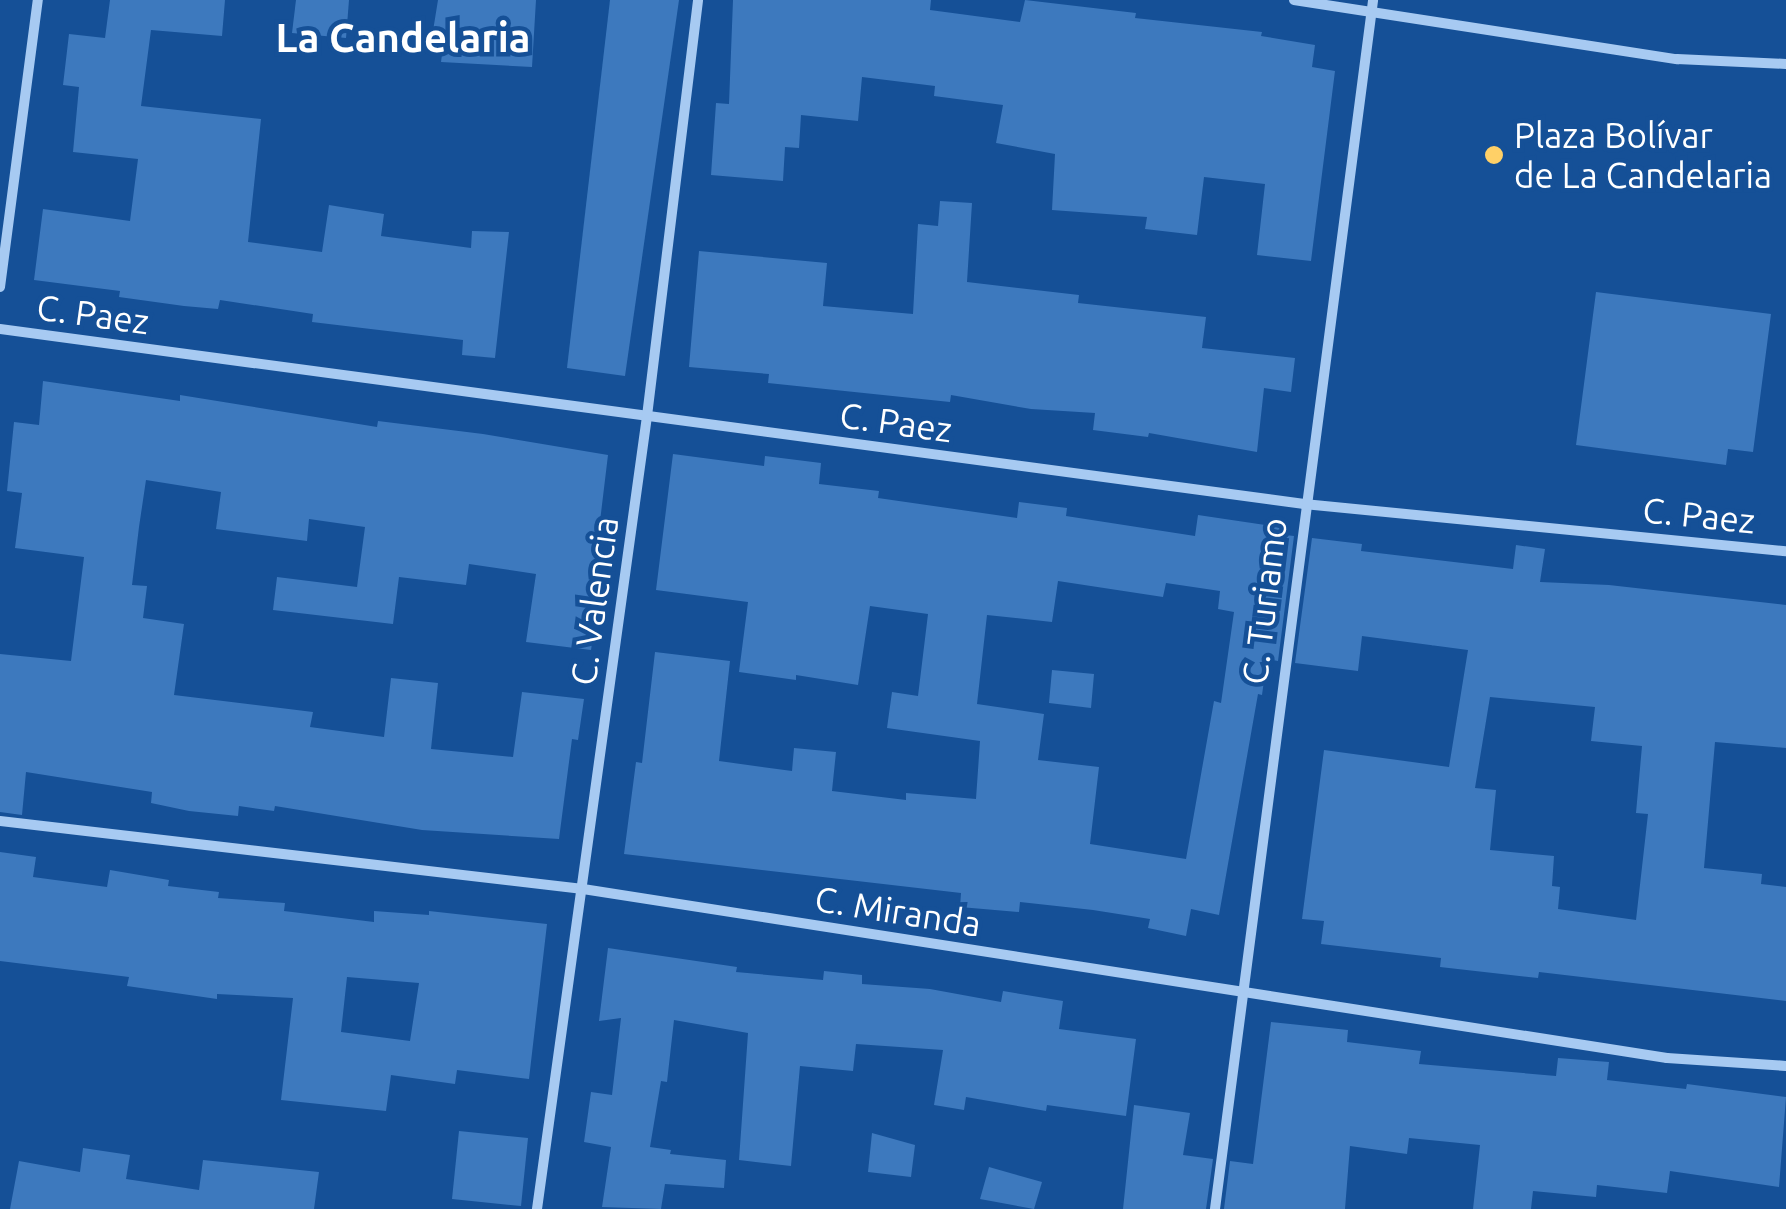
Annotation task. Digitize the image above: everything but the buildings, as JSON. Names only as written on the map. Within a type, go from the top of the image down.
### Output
[{"type":"street","points":[[0,287],[38,0]]},
{"type":"street","name":"C. Valencia","points":[[538,1209],[647,416],[698,0]]},
{"type":"street","points":[[1294,0],[1372,5],[1678,60],[1786,64]]},
{"type":"street","name":"C. Turiamo","points":[[1214,1209],[1372,5]]},
{"type":"street","name":"C. Paez","points":[[0,329],[1304,504],[1786,551]]},
{"type":"street","name":"C. Miranda","points":[[0,821],[582,889],[1666,1058],[1786,1066]]},
{"type":"place","name":"Plaza Bolívar de La Candelaria","points":[[1494,155]]},
{"type":"district","name":"La Candelaria","points":[[403,38]]}]
